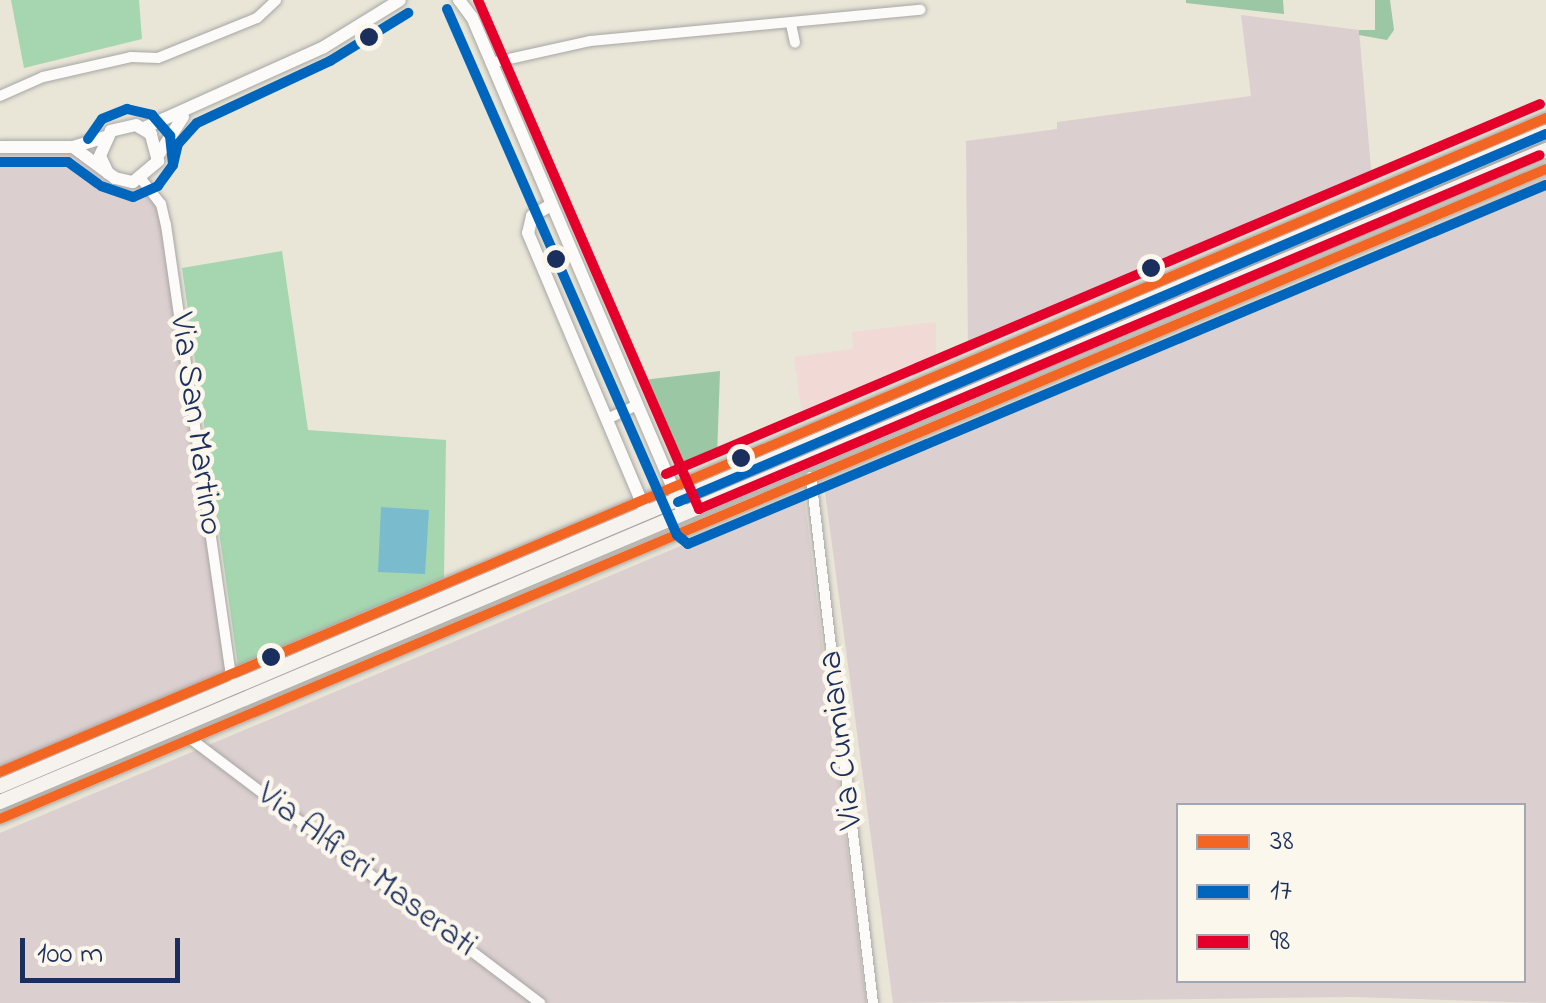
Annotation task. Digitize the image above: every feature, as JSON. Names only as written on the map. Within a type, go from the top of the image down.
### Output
[{"type":"main road","points":[[0,786],[675,493],[1546,132]]},
{"type":"main road","points":[[0,802],[1546,150]]},
{"type":"street","points":[[0,96],[43,77],[131,57],[158,58],[258,18],[276,0]]},
{"type":"street","points":[[0,147],[74,147],[105,138],[118,126],[144,128],[324,47],[400,0]]},
{"type":"street","points":[[458,0],[472,17],[691,529]]},
{"type":"street","points":[[471,0],[472,17]]},
{"type":"street","points":[[491,63],[590,40],[921,10]]},
{"type":"street","points":[[791,24],[795,43]]},
{"type":"street","points":[[74,147],[124,182],[142,180],[158,161],[164,137],[188,111]]},
{"type":"street","points":[[675,493],[1546,118]]},
{"type":"street","points":[[144,128],[156,141],[158,161]]},
{"type":"street","points":[[105,138],[100,156],[108,173]]},
{"type":"street","points":[[0,818],[1546,169]]},
{"type":"street","name":"Via San Martino","points":[[142,180],[161,204],[166,225],[230,675]]},
{"type":"street","points":[[0,772],[644,507],[528,233],[532,216],[552,204]]},
{"type":"street","points":[[607,419],[636,405]]},
{"type":"street","name":"Via Cumiana","points":[[811,477],[873,1003]]},
{"type":"street","name":"Via Alfieri Maserati","points":[[191,739],[540,1003]]},
{"type":"shaded area","points":[[1241,15],[1359,30],[1372,180],[968,350],[966,141],[1057,129],[1057,122],[1251,96]]},
{"type":"shaded area","points":[[0,147],[73,147],[115,178],[142,180],[161,204],[231,675],[0,772]]},
{"type":"shaded area","points":[[1546,177],[1546,1003],[1353,997],[893,1003],[825,492]]},
{"type":"shaded area","points":[[936,322],[936,364],[803,420],[794,357],[853,349],[852,332]]},
{"type":"shaded area","points":[[804,494],[866,1003],[0,1003],[0,833]]},
{"type":"green space","points":[[11,0],[139,0],[142,39],[24,68]]},
{"type":"green space","points":[[1283,0],[1284,14],[1186,3]]},
{"type":"green space","points":[[1375,0],[1390,0],[1394,30],[1387,40],[1359,35],[1359,30],[1375,30]]},
{"type":"green space","points":[[282,251],[308,430],[446,440],[444,578],[238,666],[182,268]]},
{"type":"green space","points":[[720,371],[717,457],[682,471],[643,380]]},
{"type":"water","points":[[381,507],[429,510],[425,574],[378,572]]},
{"type":"transit line","name":"98","points":[[478,0],[699,509],[1540,155]]},
{"type":"transit line","name":"17","points":[[447,9],[677,535],[688,544],[1546,185]]},
{"type":"transit line","name":"17","points":[[173,165],[178,144],[197,123],[330,61],[408,13]]},
{"type":"transit line","name":"98","points":[[666,474],[1540,104]]},
{"type":"transit line","name":"17","points":[[88,139],[102,119],[127,109],[152,115],[170,136],[173,165],[158,186],[133,197],[101,186]]},
{"type":"transit line","name":"38","points":[[0,772],[1546,118]]},
{"type":"transit line","name":"17","points":[[678,502],[1546,134]]},
{"type":"transit line","name":"17","points":[[0,162],[68,162],[98,184]]},
{"type":"transit line","name":"38","points":[[0,819],[1546,169]]}]
